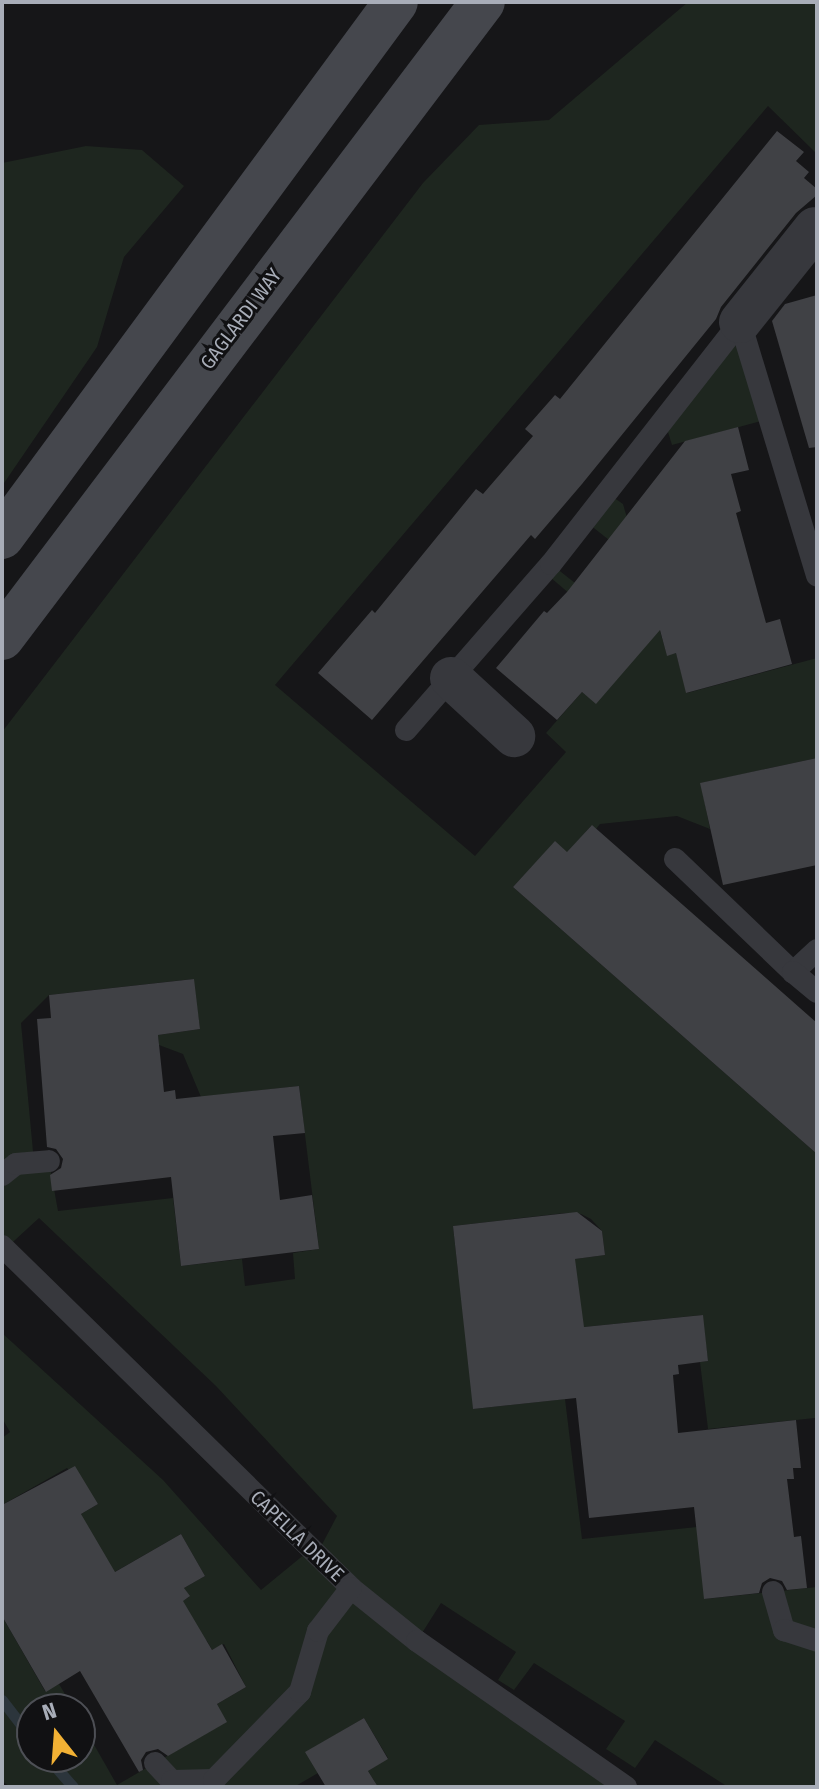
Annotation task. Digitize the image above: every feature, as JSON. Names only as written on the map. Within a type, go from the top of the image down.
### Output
[{"type":"main road","points":[[2,537],[396,2]]},
{"type":"main road","name":"GAGLARDI WAY","points":[[2,638],[483,2]]},
{"type":"street","points":[[740,322],[815,228]]},
{"type":"street","points":[[451,678],[514,736]]},
{"type":"lane","points":[[740,322],[817,576]]},
{"type":"lane","points":[[406,730],[551,564],[740,322]]},
{"type":"lane","points":[[675,859],[817,992]]},
{"type":"lane","points":[[793,972],[817,950]]},
{"type":"lane","points":[[2,1175],[16,1164],[49,1161]]},
{"type":"lane","name":"CAPELLA DRIVE","points":[[2,1246],[351,1588],[417,1641],[626,1787]]},
{"type":"lane","points":[[155,1763],[172,1781],[214,1780],[300,1692],[318,1631],[351,1588]]},
{"type":"lane","points":[[773,1592],[784,1630],[817,1641]]},
{"type":"shaded area","points":[[688,2],[817,2],[817,154],[768,106],[275,685],[475,856],[566,752],[546,733],[582,692],[596,703],[636,650],[544,572],[551,564],[599,602],[633,559],[585,521],[607,493],[623,504],[667,655],[676,653],[687,693],[817,658],[817,758],[701,783],[710,829],[677,816],[600,824],[596,829],[591,826],[567,853],[555,842],[513,887],[817,1154],[817,1428],[815,1418],[708,1429],[700,1362],[708,1361],[702,1315],[584,1327],[560,1261],[605,1255],[602,1231],[591,1219],[581,1214],[565,1213],[453,1226],[458,1272],[469,1271],[473,1409],[565,1399],[582,1539],[697,1527],[705,1599],[817,1587],[817,1787],[728,1787],[655,1740],[635,1768],[606,1749],[625,1721],[534,1663],[514,1690],[498,1680],[516,1652],[441,1603],[417,1641],[626,1787],[366,1787],[375,1782],[368,1771],[388,1758],[364,1718],[306,1752],[318,1773],[294,1787],[10,1787],[2,1781],[2,1616],[45,1691],[59,1684],[64,1693],[16,1693],[16,1773],[96,1773],[96,1748],[117,1785],[226,1722],[217,1704],[246,1687],[224,1644],[212,1650],[207,1641],[164,1612],[189,1597],[184,1588],[205,1576],[181,1534],[106,1577],[81,1514],[98,1504],[67,1468],[2,1505],[2,1438],[10,1432],[2,1418],[2,1333],[163,1480],[261,1590],[311,1549],[317,1554],[337,1516],[216,1386],[39,1218],[2,1252],[2,732],[423,183],[479,125],[549,120]],"holes":[[[193,979],[200,1029],[158,1035],[159,1045],[183,1054],[201,1097],[299,1086],[319,1249],[293,1253],[295,1279],[245,1286],[242,1259],[181,1266],[173,1198],[58,1211],[49,1161],[34,1162],[21,1023],[49,995]]]},
{"type":"shaded area","points":[[86,146],[142,150],[184,186],[124,257],[97,347],[2,486],[2,163]]},
{"type":"shaded area","points":[[740,322],[769,419],[672,445],[664,419]]},
{"type":"building","points":[[777,131],[804,152],[796,161],[809,172],[804,178],[817,189],[817,195],[796,213],[721,307],[716,319],[582,484],[535,539],[531,535],[372,720],[318,673],[372,610],[375,613],[476,489],[483,494],[533,436],[525,429],[555,395],[560,399]]},
{"type":"building","points":[[817,295],[817,447],[809,448],[772,321],[785,304]]},
{"type":"building","points":[[738,427],[749,470],[731,474],[741,511],[736,513],[766,623],[780,619],[792,664],[686,693],[676,653],[667,656],[660,630],[596,704],[582,692],[557,720],[496,668],[544,611],[547,613],[567,592],[685,441]]},
{"type":"building","points":[[817,758],[817,865],[723,885],[700,783]]},
{"type":"building","points":[[592,825],[817,1023],[817,1154],[513,887],[555,841],[567,852]]},
{"type":"building","points":[[194,979],[200,1029],[158,1035],[164,1092],[175,1090],[176,1099],[299,1086],[305,1133],[273,1136],[280,1200],[312,1195],[319,1249],[181,1266],[171,1177],[52,1191],[50,1175],[61,1168],[63,1159],[56,1149],[47,1147],[37,1019],[51,1018],[49,995]]},
{"type":"building","points":[[577,1212],[602,1231],[605,1255],[575,1259],[584,1327],[703,1315],[708,1361],[678,1365],[679,1374],[673,1375],[678,1433],[796,1420],[801,1468],[793,1468],[794,1479],[787,1479],[794,1537],[801,1536],[807,1588],[787,1590],[782,1581],[770,1578],[762,1583],[759,1593],[704,1599],[694,1507],[589,1518],[576,1398],[473,1409],[453,1226]]},
{"type":"building","points":[[75,1466],[98,1504],[81,1514],[115,1572],[181,1534],[205,1576],[184,1588],[190,1596],[183,1601],[212,1650],[222,1644],[246,1687],[217,1704],[227,1722],[168,1756],[158,1749],[146,1752],[141,1760],[143,1770],[139,1772],[96,1698],[96,1693],[93,1693],[80,1671],[46,1692],[2,1616],[2,1505]]},
{"type":"building","points":[[364,1718],[388,1759],[368,1771],[378,1787],[326,1787],[305,1752]]},
{"type":"waterway","points":[[2,1700],[16,1718]]},
{"type":"waterway","points":[[61,1773],[73,1787]]}]
